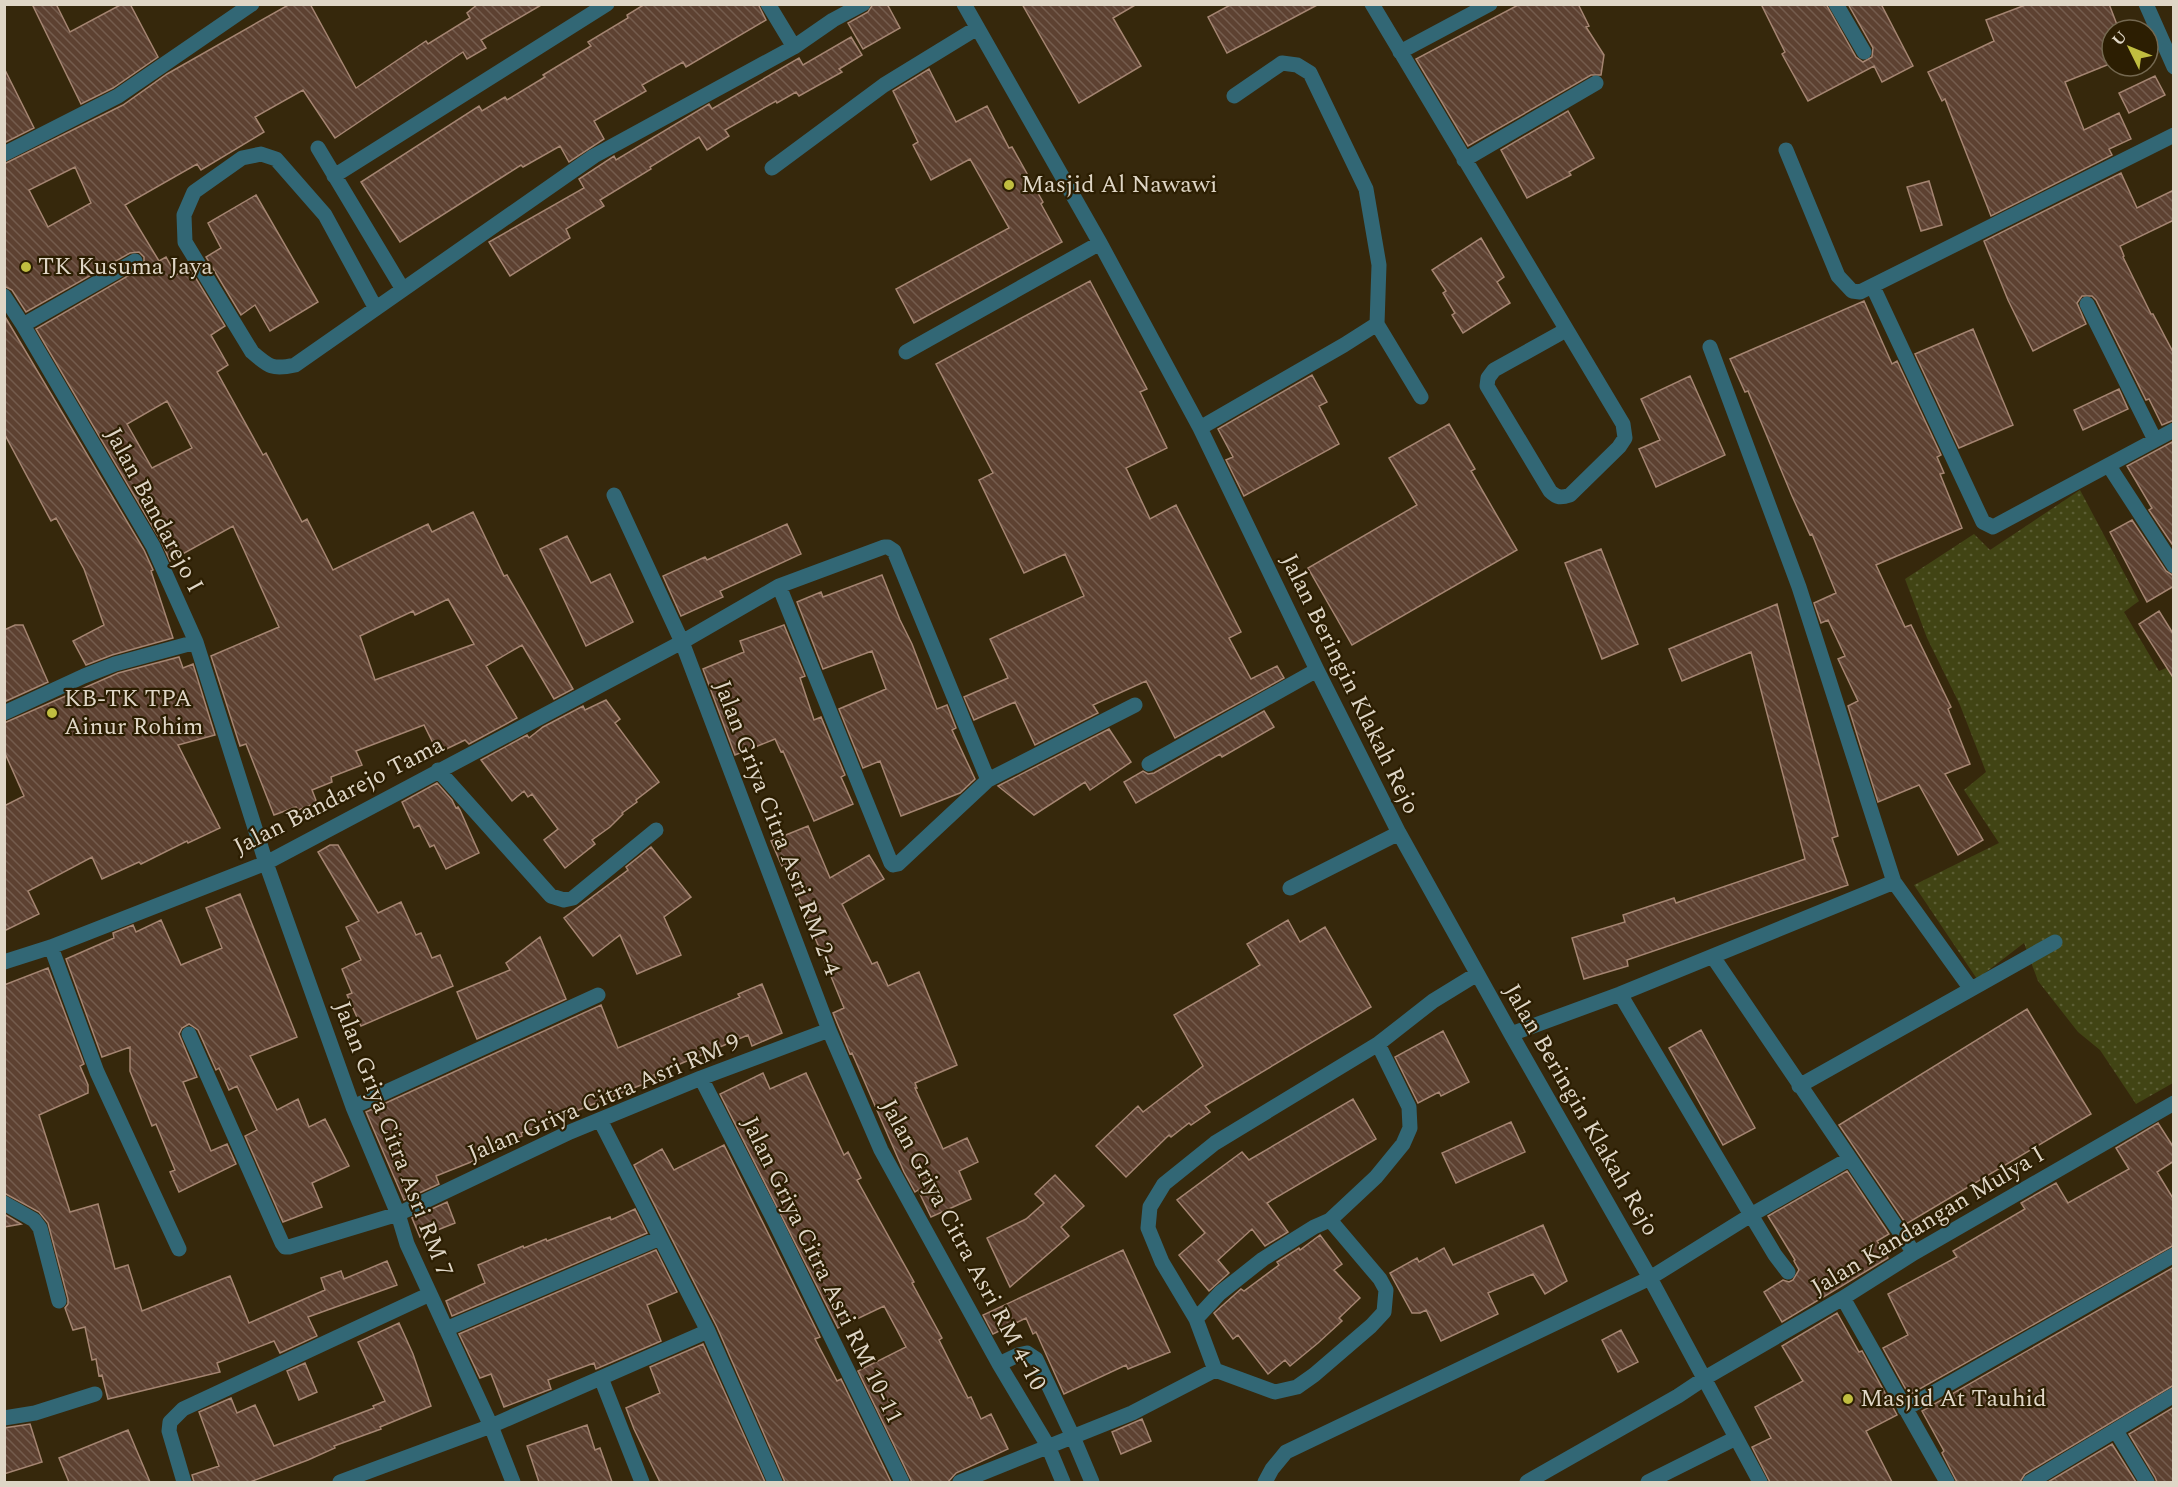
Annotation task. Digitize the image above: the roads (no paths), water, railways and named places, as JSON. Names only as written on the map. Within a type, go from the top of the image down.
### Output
[{"type":"street","points":[[4,154],[117,96],[252,4]]},
{"type":"street","points":[[334,176],[607,4]]},
{"type":"street","points":[[768,4],[794,47]]},
{"type":"street","points":[[375,307],[325,215],[276,159],[261,154],[242,158],[194,192],[184,215],[185,242],[252,352],[266,365],[279,369],[295,365],[402,288],[594,156],[794,47],[833,20],[863,4]]},
{"type":"street","name":"Jalan Beringin Klakah Rejo","points":[[964,4],[1100,243],[1200,428],[1399,833],[1650,1278],[1760,1482]]},
{"type":"street","points":[[1372,4],[1623,424],[1625,438],[1619,447],[1570,495],[1563,498],[1556,497],[1550,491],[1487,386],[1488,378],[1494,370],[1566,330]]},
{"type":"street","points":[[1400,52],[1490,4]]},
{"type":"street","points":[[1836,4],[1864,52]]},
{"type":"street","points":[[2146,4],[2174,67]]},
{"type":"street","points":[[772,168],[884,85],[977,28]]},
{"type":"street","points":[[1234,96],[1282,63],[1297,65],[1310,73],[1366,189],[1379,265],[1377,324],[1421,397]]},
{"type":"street","points":[[1464,160],[1596,83]]},
{"type":"street","points":[[1786,150],[1838,276],[1852,291],[1860,292],[2174,135]]},
{"type":"street","points":[[318,148],[402,288]]},
{"type":"street","points":[[906,352],[1100,243]]},
{"type":"street","points":[[23,324],[135,261]]},
{"type":"street","points":[[1873,287],[1983,522],[1993,527],[2174,430]]},
{"type":"street","name":"Jalan Bandarejo I","points":[[4,296],[23,324],[153,546],[196,642],[266,863]]},
{"type":"street","points":[[2087,304],[2155,440]]},
{"type":"street","points":[[1200,428],[1377,324]]},
{"type":"street","points":[[1710,347],[1799,587],[1894,882],[1971,989]]},
{"type":"street","points":[[2109,466],[2174,566]]},
{"type":"street","name":"Jalan Griya Citra Asri RM 2-4","points":[[614,495],[682,642],[829,1030]]},
{"type":"street","name":"Jalan Bandarejo Tama","points":[[4,962],[51,947],[266,863],[682,642],[779,586],[884,547],[894,552],[988,780]]},
{"type":"street","points":[[779,586],[892,864],[898,864],[988,780],[1135,705]]},
{"type":"street","points":[[4,713],[115,664],[196,642]]},
{"type":"street","points":[[1149,764],[1317,670]]},
{"type":"street","points":[[438,770],[551,896],[564,900],[573,898],[656,831]]},
{"type":"street","points":[[1290,888],[1399,833]]},
{"type":"street","name":"Jalan Griya Citra Asri RM 7","points":[[266,863],[353,1107],[398,1214],[407,1244],[491,1426],[513,1482]]},
{"type":"street","points":[[1511,1034],[1620,994],[1894,882]]},
{"type":"street","points":[[1799,1086],[2055,942]]},
{"type":"street","points":[[51,947],[97,1072],[179,1249]]},
{"type":"street","points":[[1713,957],[1914,1253]]},
{"type":"street","points":[[1215,1370],[1196,1319],[1162,1262],[1148,1228],[1150,1207],[1164,1184],[1215,1143],[1378,1044],[1433,1001],[1477,974]]},
{"type":"street","points":[[1620,994],[1775,1255],[1788,1272]]},
{"type":"street","points":[[353,1107],[598,995]]},
{"type":"street","name":"Jalan Griya Citra Asri RM 9","points":[[189,1034],[285,1246],[289,1247],[398,1214],[570,1132],[701,1078],[829,1030]]},
{"type":"street","name":"Jalan Griya Citra Asri RM 4-10","points":[[829,1030],[881,1150],[999,1364],[1048,1446],[1063,1482]]},
{"type":"street","points":[[1196,1319],[1220,1293],[1263,1259],[1314,1227],[1330,1220],[1376,1177],[1403,1144],[1410,1128],[1409,1107],[1378,1044]]},
{"type":"street","name":"Jalan Griya Citra Asri RM 10-11","points":[[701,1078],[776,1222],[902,1482]]},
{"type":"street","name":"Jalan Kandangan Mulya I","points":[[1527,1482],[1678,1396],[1705,1378],[1843,1299],[1914,1253],[2174,1103]]},
{"type":"street","points":[[600,1120],[708,1332],[775,1482]]},
{"type":"street","points":[[1265,1482],[1286,1452],[1650,1278],[1751,1215],[1849,1159]]},
{"type":"street","points":[[4,1203],[34,1220],[40,1228],[59,1301]]},
{"type":"street","points":[[960,1482],[1132,1413],[1215,1370],[1275,1392],[1297,1387],[1314,1375],[1384,1312],[1386,1290],[1380,1279],[1330,1220]]},
{"type":"street","points":[[446,1329],[660,1238]]},
{"type":"street","points":[[1905,1409],[2174,1255]]},
{"type":"street","points":[[184,1482],[170,1438],[170,1422],[183,1409],[430,1294]]},
{"type":"street","points":[[1843,1299],[1947,1482]]},
{"type":"street","points":[[340,1482],[491,1426],[708,1332]]},
{"type":"street","points":[[999,1364],[1027,1353],[1036,1359],[1092,1482]]},
{"type":"street","points":[[601,1378],[642,1482]]},
{"type":"street","points":[[4,1418],[35,1413],[95,1394]]},
{"type":"street","points":[[2030,1482],[2174,1395]]},
{"type":"street","points":[[2116,1431],[2147,1482]]},
{"type":"street","points":[[1648,1482],[1736,1438]]},
{"type":"place","name":"Masjid Al Nawawi","points":[[1009,185]]},
{"type":"place","name":"TK Kusuma Jaya","points":[[26,267]]},
{"type":"place","name":"KB-TK TPA Ainur Rohim","points":[[52,713]]},
{"type":"place","name":"Masjid At Tauhid","points":[[1848,1399]]}]
